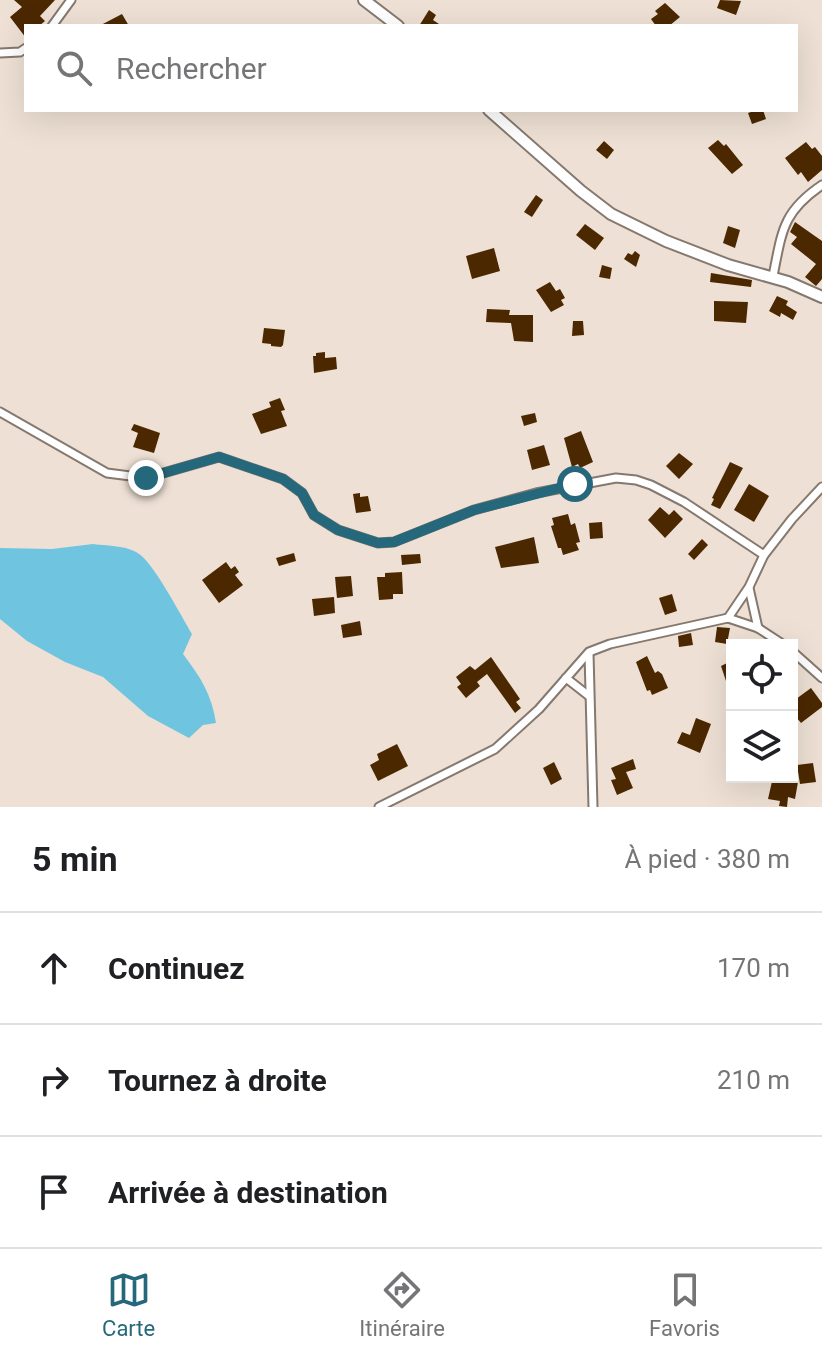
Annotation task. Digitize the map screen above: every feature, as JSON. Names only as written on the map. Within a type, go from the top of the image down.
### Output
[{"type":"street","points":[[53,24],[71,0]]},
{"type":"street","points":[[364,0],[395,24]]},
{"type":"street","points":[[0,53],[24,49]]},
{"type":"street","points":[[491,112],[611,214],[678,246],[728,265],[773,276],[822,297]]},
{"type":"street","points":[[773,276],[786,222],[794,208],[822,185]]},
{"type":"street","points":[[0,412],[107,473],[146,478],[219,457],[232,461],[283,479],[302,493],[314,515],[338,530],[378,543],[394,542],[474,510],[536,493],[616,478],[651,485],[684,502],[764,555]]},
{"type":"street","points":[[728,618],[749,587],[764,555],[822,487]]},
{"type":"street","points":[[749,587],[758,628]]},
{"type":"street","points":[[379,807],[495,749],[539,709],[589,652],[610,644],[728,618],[758,628],[775,639]]},
{"type":"street","points":[[589,652],[593,807]]},
{"type":"street","points":[[798,656],[822,678]]},
{"type":"street","points":[[566,678],[589,696]]},
{"type":"water","points":[[93,544],[136,552],[158,576],[192,634],[183,654],[204,686],[216,723],[203,725],[189,738],[148,716],[103,677],[65,662],[27,641],[0,619],[0,548],[52,549]]},
{"type":"building","points":[[14,0],[55,0],[40,16],[45,21],[41,24],[24,24],[24,35],[10,17],[22,7]]},
{"type":"building","points":[[720,0],[741,1],[736,15],[717,8]]},
{"type":"building","points":[[665,3],[680,17],[671,24],[655,24],[651,19],[658,14],[655,11]]},
{"type":"building","points":[[429,10],[436,15],[433,20],[439,24],[420,24]]},
{"type":"building","points":[[122,14],[128,24],[103,24]]},
{"type":"building","points":[[764,112],[766,119],[752,124],[748,113]]},
{"type":"building","points":[[718,140],[724,146],[726,144],[743,165],[732,174],[708,148]]},
{"type":"building","points":[[604,141],[614,150],[607,159],[596,150]]},
{"type":"building","points":[[806,142],[822,156],[822,170],[808,182],[785,158]]},
{"type":"building","points":[[536,195],[543,200],[532,217],[524,212]]},
{"type":"building","points":[[795,222],[822,241],[822,279],[816,286],[805,277],[816,264],[791,244],[797,237],[790,232]]},
{"type":"building","points":[[585,224],[604,238],[595,250],[576,235]]},
{"type":"building","points":[[728,226],[740,230],[735,248],[723,243]]},
{"type":"building","points":[[494,248],[500,271],[472,279],[466,256]]},
{"type":"building","points":[[635,251],[640,255],[636,267],[624,259],[628,253],[632,255]]},
{"type":"building","points":[[602,265],[612,268],[610,279],[599,277]]},
{"type":"building","points":[[711,273],[752,280],[751,287],[710,282]]},
{"type":"building","points":[[550,282],[556,291],[560,289],[565,298],[561,300],[564,305],[551,312],[536,290]]},
{"type":"building","points":[[777,296],[788,301],[786,305],[797,312],[793,320],[769,311]]},
{"type":"building","points":[[714,301],[748,302],[746,323],[714,321]]},
{"type":"building","points":[[487,309],[510,310],[509,315],[533,315],[533,342],[514,341],[511,323],[486,322]]},
{"type":"building","points":[[573,321],[583,321],[584,335],[572,336]]},
{"type":"building","points":[[264,328],[285,330],[281,347],[262,343]]},
{"type":"building","points":[[325,352],[325,358],[336,357],[337,369],[314,373],[313,356]]},
{"type":"building","points":[[280,398],[287,426],[261,434],[252,414],[271,407],[269,402]]},
{"type":"building","points":[[535,413],[537,422],[524,426],[521,416]]},
{"type":"building","points":[[134,424],[160,433],[154,453],[133,447],[138,433],[131,430]]},
{"type":"building","points":[[581,431],[593,462],[580,468],[578,464],[572,467],[564,438]]},
{"type":"building","points":[[544,445],[550,465],[532,470],[527,450]]},
{"type":"building","points":[[679,453],[693,464],[679,479],[666,466]]},
{"type":"building","points":[[730,462],[743,468],[720,509],[711,505],[712,498]]},
{"type":"building","points":[[749,484],[769,496],[754,522],[734,510]]},
{"type":"building","points":[[360,493],[360,497],[368,496],[371,511],[356,513],[353,494]]},
{"type":"building","points":[[660,507],[669,515],[674,510],[683,519],[665,538],[648,520]]},
{"type":"building","points":[[568,514],[571,525],[575,523],[580,542],[576,543],[579,550],[563,555],[551,526],[554,525],[552,518]]},
{"type":"building","points":[[602,522],[603,538],[590,539],[589,523]]},
{"type":"building","points":[[534,537],[539,563],[501,568],[495,547]]},
{"type":"building","points":[[702,539],[708,545],[694,560],[688,554]]},
{"type":"building","points":[[294,553],[296,561],[279,566],[276,558]]},
{"type":"building","points":[[420,554],[421,563],[402,565],[401,555]]},
{"type":"building","points":[[226,562],[231,569],[235,566],[239,572],[235,575],[243,585],[219,603],[202,580]]},
{"type":"building","points":[[402,572],[403,594],[393,594],[393,599],[379,600],[377,577]]},
{"type":"building","points":[[351,576],[353,596],[337,598],[335,577]]},
{"type":"building","points":[[672,594],[677,611],[665,615],[659,598]]},
{"type":"building","points":[[334,597],[335,613],[314,616],[312,599]]},
{"type":"building","points":[[360,621],[362,635],[343,638],[341,625]]},
{"type":"building","points":[[717,627],[730,628],[726,644],[715,642]]},
{"type":"building","points":[[691,633],[693,645],[679,647],[678,636]]},
{"type":"building","points":[[647,656],[655,673],[658,671],[662,674],[668,688],[652,695],[650,690],[647,691],[636,662]]},
{"type":"building","points":[[491,657],[520,699],[516,702],[521,708],[515,713],[487,674],[477,682],[480,686],[466,698],[457,687],[461,684],[456,677],[470,666],[475,670]]},
{"type":"building","points":[[726,664],[726,681],[721,666]]},
{"type":"building","points":[[811,688],[822,707],[801,723],[798,719],[798,698]]},
{"type":"building","points":[[696,718],[711,724],[700,753],[677,743],[682,732],[690,735]]},
{"type":"building","points":[[397,744],[408,766],[378,781],[370,765],[379,760],[377,754]]},
{"type":"building","points":[[633,759],[636,769],[626,772],[633,788],[617,795],[611,780],[616,779],[611,768]]},
{"type":"building","points":[[554,762],[562,779],[551,785],[543,768]]},
{"type":"building","points":[[813,763],[816,782],[800,784],[798,765]]},
{"type":"building","points":[[772,783],[798,783],[795,799],[788,797],[787,807],[779,806],[780,801],[768,799]]},
{"type":"route","points":[[146,478],[219,457],[296,486],[314,515],[338,530],[378,543],[394,542],[474,510],[575,484]]}]
